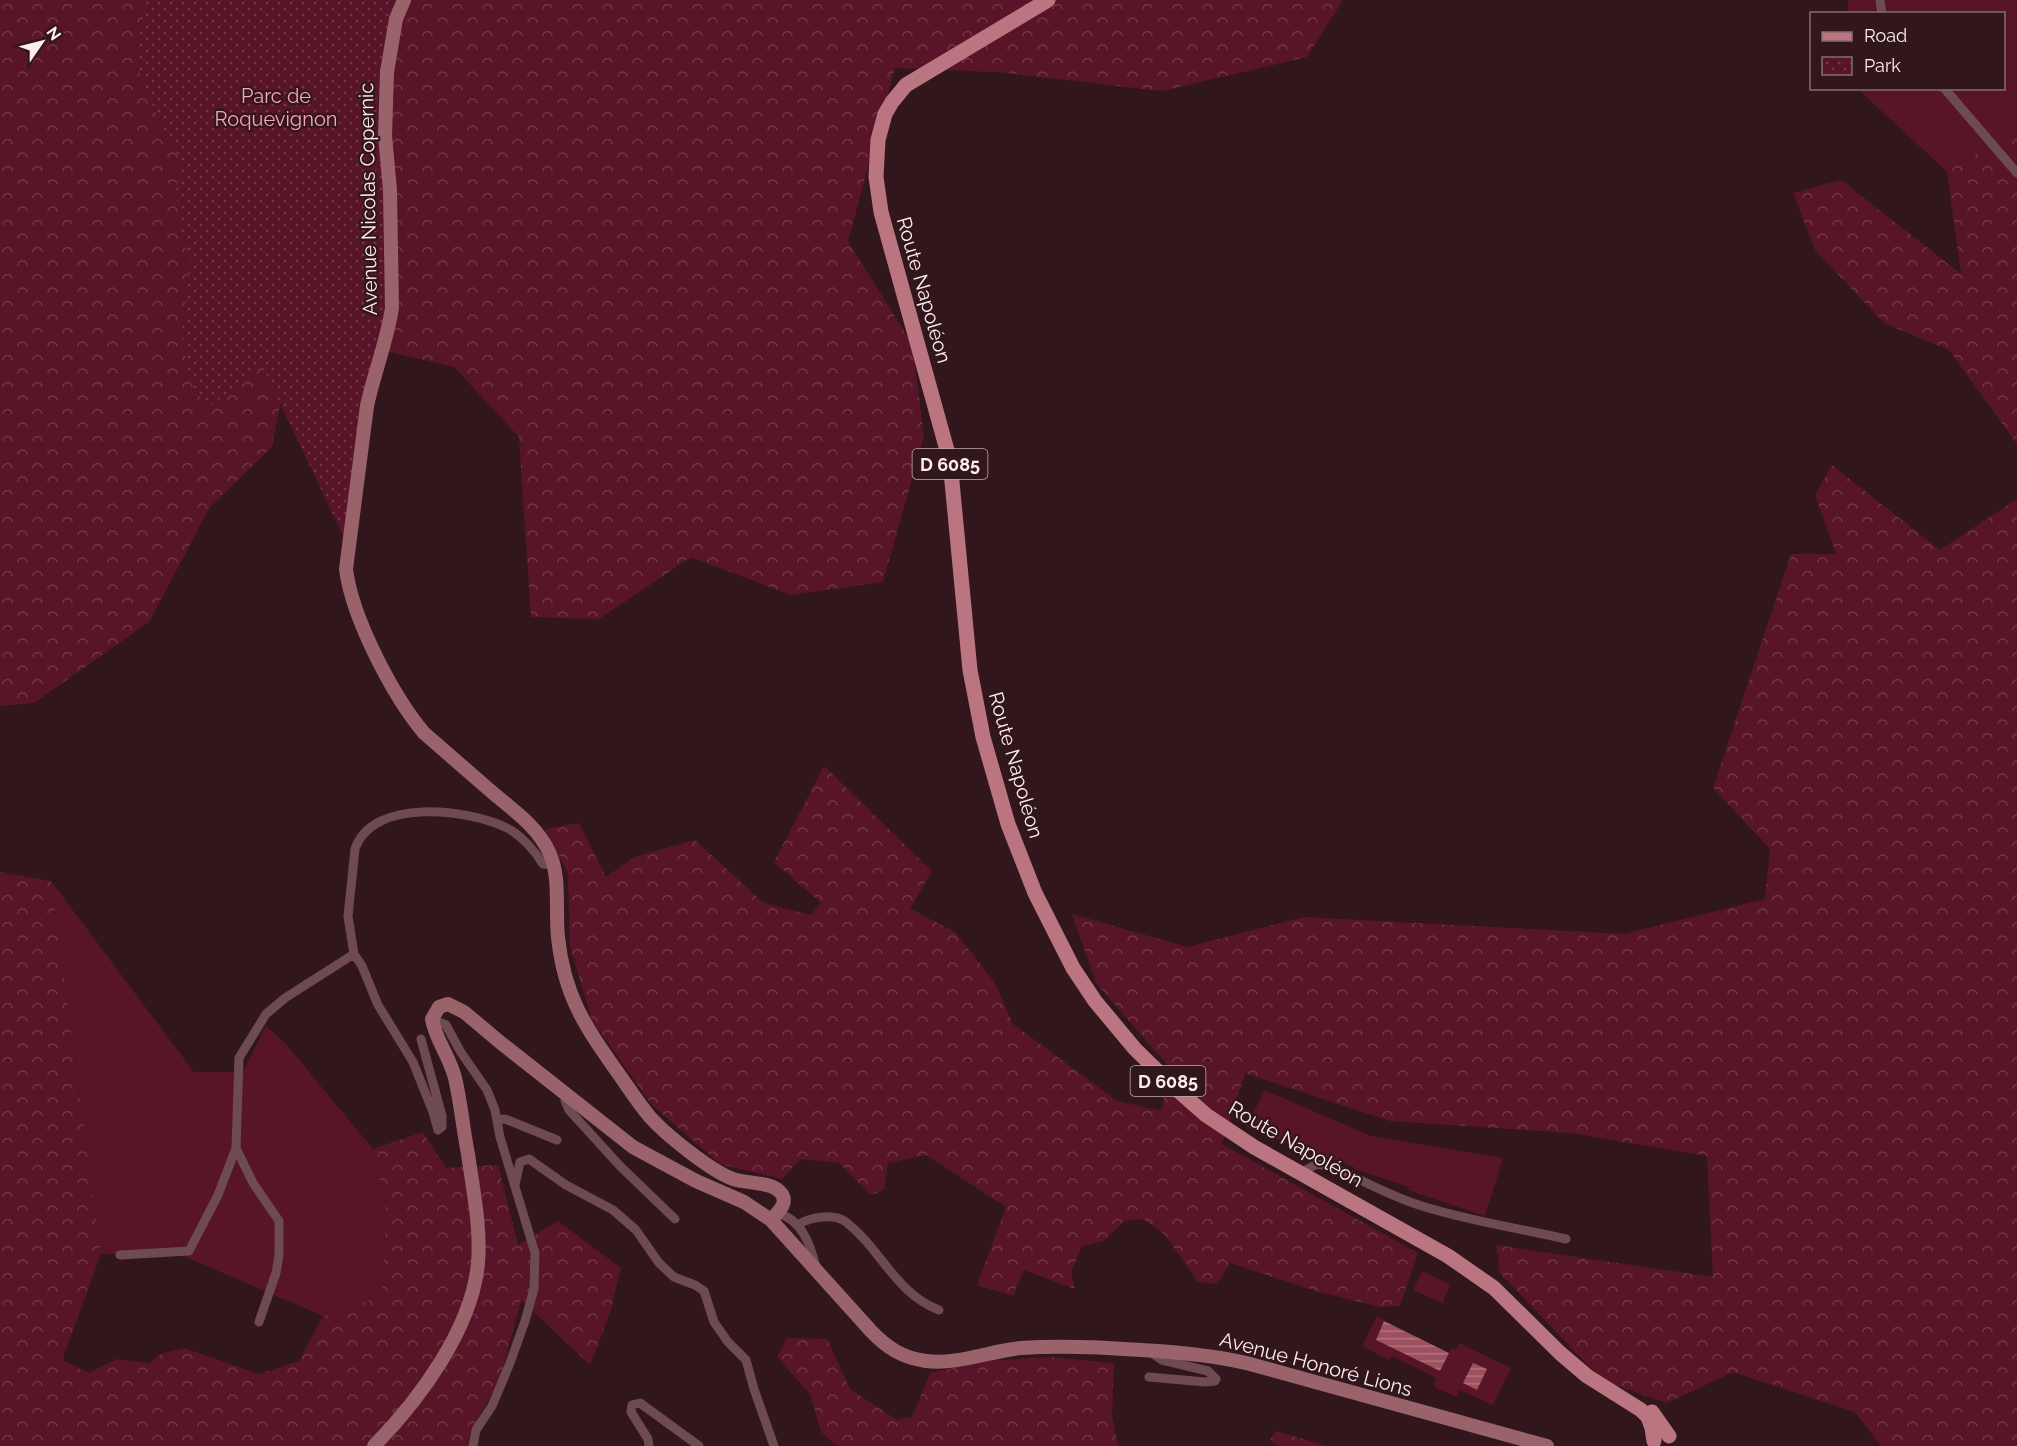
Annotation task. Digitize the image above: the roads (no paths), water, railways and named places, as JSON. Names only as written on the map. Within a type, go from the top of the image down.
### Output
[{"type":"main road","name":"Avenue Nicolas Copernic","points":[[404,0],[396,19],[387,72],[385,136],[390,190],[392,308],[367,406],[346,569],[348,586],[394,692],[411,717],[424,733],[533,829],[550,853],[561,963],[570,994],[591,1033],[651,1118],[706,1165],[734,1180],[776,1189],[782,1194],[784,1200],[774,1216]]},
{"type":"main road","name":"Route Napoléon","points":[[1048,0],[906,85],[885,114],[877,149],[876,177],[881,212],[950,461],[970,670],[983,737],[997,791],[1035,893],[1073,968],[1095,1001],[1152,1067],[1206,1115],[1254,1147],[1473,1272],[1506,1299],[1572,1365],[1641,1410],[1648,1418],[1652,1428],[1652,1443]]},
{"type":"main road","name":"Avenue Honoré Lions","points":[[432,1019],[443,1005],[454,1005],[633,1147],[696,1181],[774,1216],[816,1268],[884,1344],[898,1354],[912,1359],[946,1362],[1013,1349],[1054,1346],[1147,1350],[1233,1359],[1546,1446]]},
{"type":"main road","points":[[374,1446],[431,1377],[454,1338],[470,1299],[478,1264],[478,1220],[458,1092],[450,1062],[432,1019]]},
{"type":"main road","name":"Route Napoléon","points":[[1615,1395],[1645,1406],[1654,1413],[1675,1441]]},
{"type":"main road","points":[[1652,1443],[1664,1436],[1675,1441]]},
{"type":"street","points":[[1946,90],[1968,119],[2017,173]]},
{"type":"street","points":[[421,1039],[442,1116],[442,1127],[438,1130],[412,1062],[378,1005],[362,966],[354,954],[348,916],[358,839],[367,828],[381,820],[401,815],[445,811],[480,817],[510,829],[536,853],[543,864],[553,866]]},
{"type":"street","points":[[120,1256],[189,1251],[218,1195],[236,1148],[238,1058],[267,1014],[285,998],[354,954]]},
{"type":"street","points":[[432,1019],[446,1025],[486,1090],[497,1120],[535,1253],[534,1289],[510,1364],[492,1406],[476,1430],[473,1446]]},
{"type":"street","points":[[568,1096],[565,1101],[569,1110],[620,1166],[675,1219]]},
{"type":"street","points":[[497,1120],[505,1119],[557,1140]]},
{"type":"street","points":[[236,1148],[253,1183],[279,1221],[279,1255],[276,1273],[259,1322]]},
{"type":"street","points":[[515,1185],[520,1162],[529,1159],[566,1185],[613,1210],[636,1230],[659,1263],[674,1278],[695,1285],[704,1291],[714,1322],[728,1342],[746,1360],[774,1446]]},
{"type":"street","points":[[1300,1173],[1317,1164],[1333,1167],[1420,1206],[1485,1223],[1515,1227],[1566,1239]]},
{"type":"street","points":[[774,1216],[789,1216],[798,1225],[813,1254],[816,1268]]},
{"type":"street","points":[[798,1225],[807,1218],[844,1221],[866,1241],[900,1283],[923,1304],[939,1310]]},
{"type":"street","points":[[1147,1350],[1162,1360],[1208,1371],[1216,1378],[1215,1381],[1205,1382],[1149,1377]]},
{"type":"street","points":[[650,1446],[631,1412],[632,1405],[640,1402],[699,1446]]},
{"type":"park label","name":"Parc de Roquevignon","points":[[276,108]]}]
